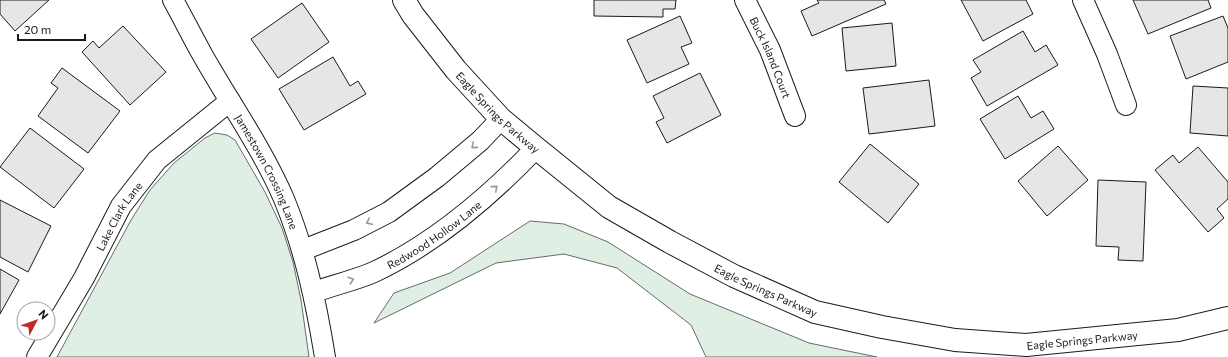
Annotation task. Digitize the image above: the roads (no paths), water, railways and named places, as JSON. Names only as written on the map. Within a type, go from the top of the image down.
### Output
[{"type":"street","name":"Jamestown Crossing Lane","points":[[173,0],[201,53],[258,148],[284,198],[303,250],[314,292],[325,357]]},
{"type":"street","name":"Eagle Springs Parkway","points":[[404,0],[413,15],[456,70],[501,119],[609,207],[734,276],[815,312],[882,327],[955,340],[1026,345],[1178,330],[1228,318]]},
{"type":"street","name":"Buck Island Court","points":[[745,0],[770,50],[795,116]]},
{"type":"street","points":[[1083,0],[1108,54],[1126,106]]},
{"type":"street","name":"Lake Clark Lane","points":[[37,357],[84,278],[121,206],[157,160],[230,101]]},
{"type":"street","points":[[303,250],[354,230],[389,212],[437,177],[480,141],[501,119]]},
{"type":"street","name":"Redwood Hollow Lane","points":[[314,292],[373,272],[414,251],[469,211],[512,174],[536,148]]}]
